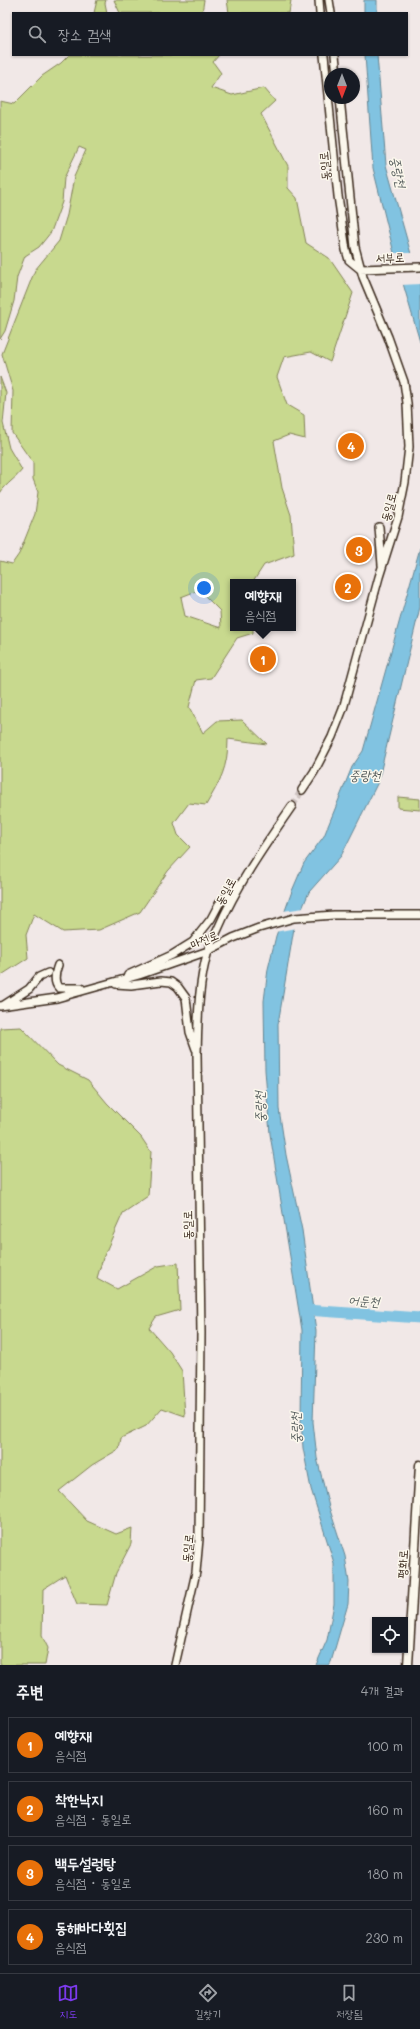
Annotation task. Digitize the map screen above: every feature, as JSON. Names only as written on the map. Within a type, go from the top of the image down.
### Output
[{"type":"main road","name":"평화로","points":[[408,1665],[420,1464]]},
{"type":"main road","points":[[416,1530],[420,1522]]},
{"type":"street","points":[[319,0],[320,12]]},
{"type":"street","points":[[329,0],[331,12]]},
{"type":"street","name":"동일로","points":[[324,56],[338,196],[346,250],[349,260],[360,269]]},
{"type":"street","points":[[335,56],[336,68]]},
{"type":"street","name":"동일로","points":[[302,790],[314,772],[332,738],[343,708],[382,567],[398,517],[406,477],[409,448],[407,403],[404,382],[360,269],[355,247],[341,104]]},
{"type":"street","name":"서부로","points":[[360,269],[420,267]]},
{"type":"street","points":[[379,527],[382,567]]},
{"type":"street","name":"동일로","points":[[176,1665],[194,1580],[199,1539],[201,1333],[197,1054],[198,1012],[208,951],[220,922],[243,879],[292,806]]},
{"type":"street","points":[[107,985],[172,955],[193,942],[211,918],[219,904],[243,879]]},
{"type":"street","name":"마전로","points":[[1,1006],[57,998],[107,985],[208,951],[233,938],[294,918],[334,915],[420,915]]},
{"type":"street","points":[[58,965],[55,982],[59,988],[161,981],[171,982],[178,987],[186,998],[190,1032],[197,1054]]},
{"type":"street","points":[[1,1006],[29,989],[39,978],[48,973]]},
{"type":"green space","points":[[97,0],[106,0],[107,12],[94,12]]},
{"type":"green space","points":[[114,0],[204,0],[202,12],[120,12]]},
{"type":"green space","points":[[227,0],[291,0],[289,12],[229,12]]},
{"type":"green space","points":[[68,56],[218,56],[213,62],[221,73],[211,88],[232,95],[264,88],[275,101],[261,114],[288,166],[288,188],[297,198],[306,243],[329,258],[353,293],[330,362],[311,352],[284,357],[277,377],[287,405],[304,415],[305,439],[289,435],[274,441],[282,488],[291,515],[294,554],[264,565],[255,579],[230,579],[230,631],[253,631],[253,633],[237,638],[211,678],[196,680],[189,707],[203,733],[217,721],[242,720],[267,744],[228,739],[225,766],[206,805],[189,803],[174,823],[178,835],[190,847],[168,871],[140,912],[99,930],[63,932],[34,914],[26,935],[28,958],[0,976],[0,561],[12,564],[19,554],[35,514],[38,492],[33,479],[33,463],[12,433],[13,391],[2,354],[35,270],[59,241],[67,215],[74,177],[86,150],[79,147],[64,178],[62,202],[51,232],[39,247],[25,256],[17,277],[14,301],[5,331],[0,339],[0,101],[14,104],[42,76],[61,63]],"holes":[[[199,590],[220,611],[221,628],[185,616],[181,597]]]},
{"type":"green space","points":[[0,377],[6,393],[3,423],[9,448],[22,470],[5,486],[0,493]]},
{"type":"green space","points":[[398,797],[420,799],[420,810],[398,808]]},
{"type":"green space","points":[[21,1027],[58,1065],[88,1080],[107,1103],[141,1137],[151,1152],[148,1196],[123,1213],[103,1258],[97,1278],[117,1289],[158,1266],[178,1263],[180,1310],[156,1317],[149,1328],[170,1352],[182,1371],[185,1416],[162,1408],[146,1426],[121,1438],[119,1449],[92,1465],[59,1491],[87,1521],[116,1534],[132,1528],[131,1544],[116,1573],[107,1605],[77,1604],[65,1575],[43,1589],[42,1636],[48,1648],[45,1665],[0,1665],[0,1028]]},
{"type":"water","points":[[364,0],[377,0],[377,12],[364,12]]},
{"type":"water","name":"중랑천","points":[[365,56],[377,56],[386,165],[420,286],[420,342],[393,249],[373,168]]},
{"type":"water","name":"중랑천","points":[[420,548],[420,607],[378,782],[341,856],[309,892],[294,928],[278,1024],[279,1109],[286,1155],[302,1230],[316,1331],[313,1422],[317,1458],[329,1507],[345,1556],[349,1582],[348,1604],[331,1662],[329,1665],[316,1665],[327,1640],[334,1604],[334,1563],[311,1489],[303,1448],[301,1420],[302,1330],[270,1134],[265,1070],[264,1001],[268,969],[276,936],[292,891],[304,863],[324,836],[352,767],[363,751]]},
{"type":"pier","points":[[393,253],[414,253],[420,284],[401,285]]},
{"type":"pier","points":[[304,908],[296,928],[275,932],[283,911]]},
{"type":"waterway","name":"어둔천","points":[[306,1310],[420,1318]]},
{"type":"tunnel","points":[[292,806],[302,790]]},
{"type":"place","name":"동해바다횟집","points":[[351,446]]},
{"type":"place","name":"백두설렁탕","points":[[359,550]]},
{"type":"place","name":"착한낙지","points":[[348,587]]},
{"type":"place","name":"예향재","points":[[263,659]]}]
